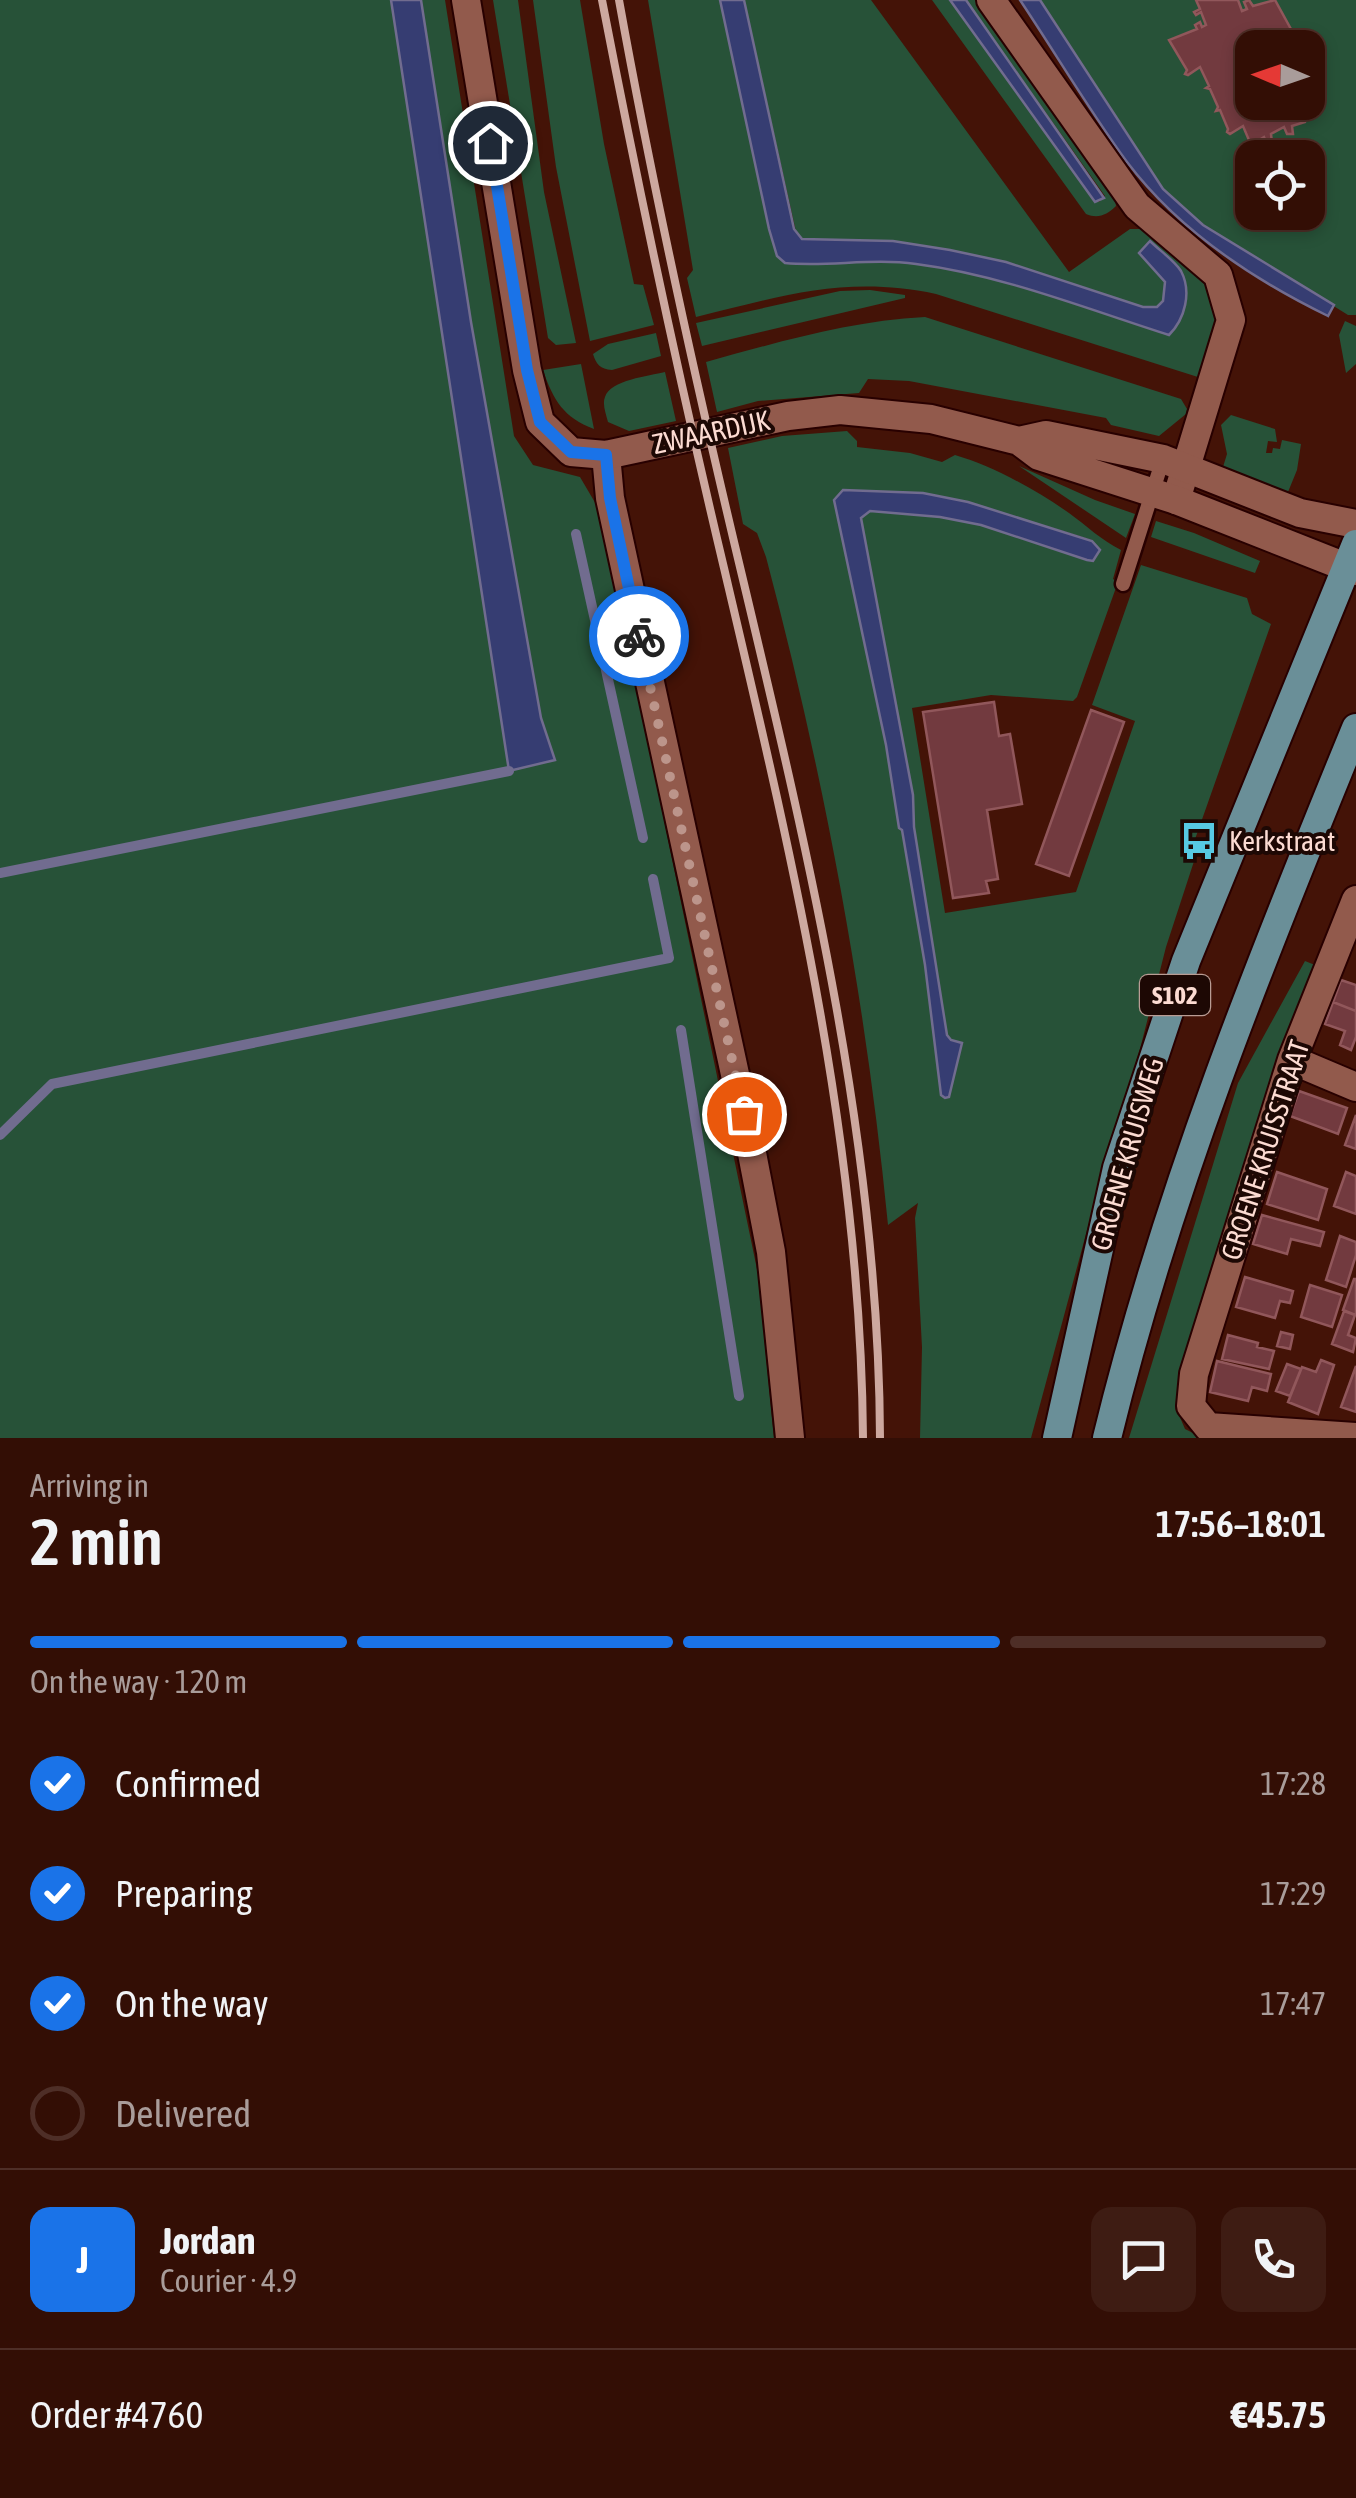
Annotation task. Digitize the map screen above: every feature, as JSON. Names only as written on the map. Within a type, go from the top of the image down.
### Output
[{"type":"main road","name":"GROENE KRUISWEG","points":[[1057,1438],[1118,1168],[1174,999],[1353,561]]},
{"type":"main road","name":"GROENE KRUISWEG","points":[[1108,1438],[1129,1350],[1180,1183],[1245,1000],[1356,728]]},
{"type":"street","name":"ZWAARDIJK","points":[[466,0],[527,370],[540,422],[571,452],[606,455],[788,416],[840,410],[932,419],[1019,440],[1046,435],[1180,460],[1300,513],[1356,524]]},
{"type":"street","points":[[991,0],[1138,206],[1218,276],[1231,320],[1164,496]]},
{"type":"street","name":"ZWAARDIJK","points":[[1019,440],[1039,456],[1353,561]]},
{"type":"street","points":[[606,455],[610,498],[771,1252],[790,1438]]},
{"type":"street","name":"GROENE KRUISSTRAAT","points":[[1356,900],[1292,1060],[1194,1374],[1191,1406],[1208,1428],[1356,1437]]},
{"type":"street","points":[[1292,1060],[1356,1087]]},
{"type":"lane","points":[[1123,584],[1164,496]]},
{"type":"green space","points":[[0,0],[445,0],[514,436],[533,465],[580,477],[600,511],[758,1274],[774,1438],[0,1438]]},
{"type":"green space","points":[[493,0],[518,0],[544,192],[576,343],[556,345],[548,338]]},
{"type":"green space","points":[[533,0],[580,0],[604,144],[634,284],[643,285],[654,325],[590,341],[556,167]]},
{"type":"green space","points":[[648,0],[720,0],[769,229],[796,264],[888,262],[950,269],[1169,334],[1186,302],[1139,253],[1165,281],[1163,302],[1157,307],[1143,307],[979,257],[895,243],[809,242],[797,236],[744,0],[871,0],[1069,272],[1130,229],[1147,229],[1209,284],[1219,316],[1201,378],[936,294],[903,289],[814,290],[696,317],[687,278],[693,270]]},
{"type":"green space","points":[[932,0],[950,0],[1099,202],[1105,196],[966,0],[977,0],[1114,193],[1113,209],[1098,216],[1086,214]]},
{"type":"green space","points":[[1040,0],[1356,0],[1356,315],[1348,315],[1203,225],[1163,189]]},
{"type":"green space","points":[[870,290],[905,298],[702,346],[696,323],[840,291]]},
{"type":"green space","points":[[925,317],[1181,399],[1186,414],[1159,436],[1111,425],[1106,418],[909,381],[868,379],[859,393],[758,401],[717,412],[706,362],[842,328]]},
{"type":"green space","points":[[1345,321],[1356,326],[1356,364],[1346,373],[1339,335]]},
{"type":"green space","points":[[656,333],[661,356],[612,370],[602,367],[594,358],[593,354],[608,344]]},
{"type":"green space","points":[[581,364],[594,429],[561,407],[543,370]]},
{"type":"green space","points":[[665,372],[676,421],[629,431],[608,422],[604,403],[608,391],[631,380]]},
{"type":"green space","points":[[1231,415],[1275,429],[1277,442],[1268,441],[1266,453],[1280,449],[1282,440],[1301,444],[1288,492],[1223,467],[1227,454],[1221,425]]},
{"type":"green space","points":[[847,431],[857,441],[857,447],[910,453],[942,462],[955,455],[999,472],[1043,496],[1121,550],[1113,579],[1118,582],[1073,701],[991,695],[912,708],[945,913],[1076,892],[1135,721],[1092,705],[1141,565],[1247,598],[1252,614],[1271,624],[1193,845],[1198,849],[1166,947],[1031,1438],[920,1438],[922,1347],[915,1218],[918,1203],[888,1225],[868,1056],[824,805],[766,557],[757,533],[743,524],[728,448],[782,436]],"holes":[[[843,490],[923,493],[968,502],[1092,540],[1087,560],[982,525],[941,517],[870,511],[861,519],[913,795],[914,827],[947,1035],[962,1043],[946,1098],[941,1094],[925,965],[902,830],[834,500]]]},
{"type":"green space","points":[[1019,466],[1135,514],[1126,538]]},
{"type":"green space","points":[[1156,521],[1260,561],[1255,573],[1151,537]]},
{"type":"green space","points":[[1305,961],[1315,965],[1241,1178],[1177,1393],[1176,1408],[1185,1429],[1201,1437],[1217,1438],[1129,1438],[1238,1083]]},
{"type":"water","points":[[391,0],[421,0],[471,322],[541,718],[555,760],[509,771]]},
{"type":"water","points":[[720,0],[744,0],[794,229],[802,239],[893,241],[950,250],[1006,262],[1143,307],[1157,307],[1163,301],[1165,282],[1139,253],[1150,241],[1175,263],[1184,279],[1185,305],[1175,329],[1169,335],[1044,294],[948,269],[900,262],[785,263],[777,256],[769,229]]},
{"type":"water","points":[[950,0],[966,0],[1104,198],[1095,202]]},
{"type":"water","points":[[1020,0],[1040,0],[1163,189],[1203,225],[1334,305],[1328,316],[1219,251],[1147,187]]},
{"type":"water","points":[[843,490],[923,493],[968,502],[1092,541],[1100,550],[1093,561],[981,525],[940,517],[870,511],[861,518],[913,795],[914,827],[947,1035],[962,1043],[949,1097],[945,1098],[941,1095],[925,965],[902,830],[834,500]]},
{"type":"building","points":[[1196,0],[1238,0],[1242,11],[1247,9],[1244,2],[1249,0],[1253,6],[1275,0],[1291,30],[1235,30],[1235,120],[1306,120],[1292,126],[1293,134],[1287,134],[1284,127],[1271,134],[1272,140],[1249,140],[1243,126],[1227,132],[1200,67],[1185,74],[1187,70],[1169,40],[1197,29],[1195,25],[1200,22],[1202,27],[1206,25],[1201,12],[1194,12],[1200,9]]},
{"type":"building","points":[[994,702],[999,736],[1010,734],[1022,804],[987,810],[998,879],[986,881],[989,893],[953,898],[923,712]]},
{"type":"building","points":[[1091,710],[1124,722],[1069,876],[1036,864]]},
{"type":"building","points":[[1341,980],[1356,985],[1356,1011],[1333,1002]]},
{"type":"building","points":[[1333,1002],[1356,1011],[1356,1037],[1351,1050],[1340,1045],[1345,1031],[1325,1024]]},
{"type":"building","points":[[1299,1091],[1347,1108],[1338,1134],[1290,1116]]},
{"type":"building","points":[[1356,1115],[1356,1149],[1345,1145]]},
{"type":"building","points":[[1277,1172],[1327,1189],[1318,1220],[1267,1204]]},
{"type":"building","points":[[1346,1172],[1356,1176],[1356,1214],[1334,1206]]},
{"type":"building","points":[[1262,1215],[1324,1232],[1320,1246],[1291,1239],[1287,1254],[1253,1244]]},
{"type":"building","points":[[1340,1236],[1356,1242],[1346,1287],[1326,1280]]},
{"type":"building","points":[[1245,1277],[1293,1291],[1290,1303],[1280,1301],[1275,1318],[1236,1307]]},
{"type":"building","points":[[1356,1279],[1356,1315],[1343,1310]]},
{"type":"building","points":[[1310,1285],[1342,1295],[1332,1327],[1301,1317]]},
{"type":"building","points":[[1344,1311],[1355,1315],[1348,1335],[1356,1338],[1353,1352],[1332,1344]]},
{"type":"building","points":[[1281,1332],[1293,1335],[1290,1349],[1277,1346]]},
{"type":"building","points":[[1228,1335],[1274,1351],[1269,1369],[1222,1359]]},
{"type":"building","points":[[1321,1360],[1334,1365],[1318,1414],[1288,1402],[1302,1367],[1316,1372]]},
{"type":"building","points":[[1217,1361],[1271,1374],[1267,1391],[1252,1387],[1248,1401],[1210,1392]]},
{"type":"building","points":[[1287,1364],[1301,1369],[1290,1396],[1276,1391]]},
{"type":"building","points":[[1356,1366],[1356,1412],[1341,1407]]},
{"type":"waterway","points":[[576,534],[643,838]]},
{"type":"waterway","points":[[0,873],[509,771]]},
{"type":"waterway","points":[[0,1135],[52,1084],[669,958],[653,879]]},
{"type":"waterway","points":[[681,1030],[739,1396]]},
{"type":"railway","points":[[602,0],[660,285],[774,783],[818,1000],[850,1218],[863,1438]]},
{"type":"railway","points":[[619,0],[673,274],[787,766],[833,989],[867,1213],[880,1438]]},
{"type":"way so far","points":[[639,636],[744,1114]]},
{"type":"place","name":"Kerkstraat","points":[[1199,841]]},
{"type":"route","points":[[490,143],[527,370],[540,422],[571,452],[606,455],[610,498],[639,636]]}]
